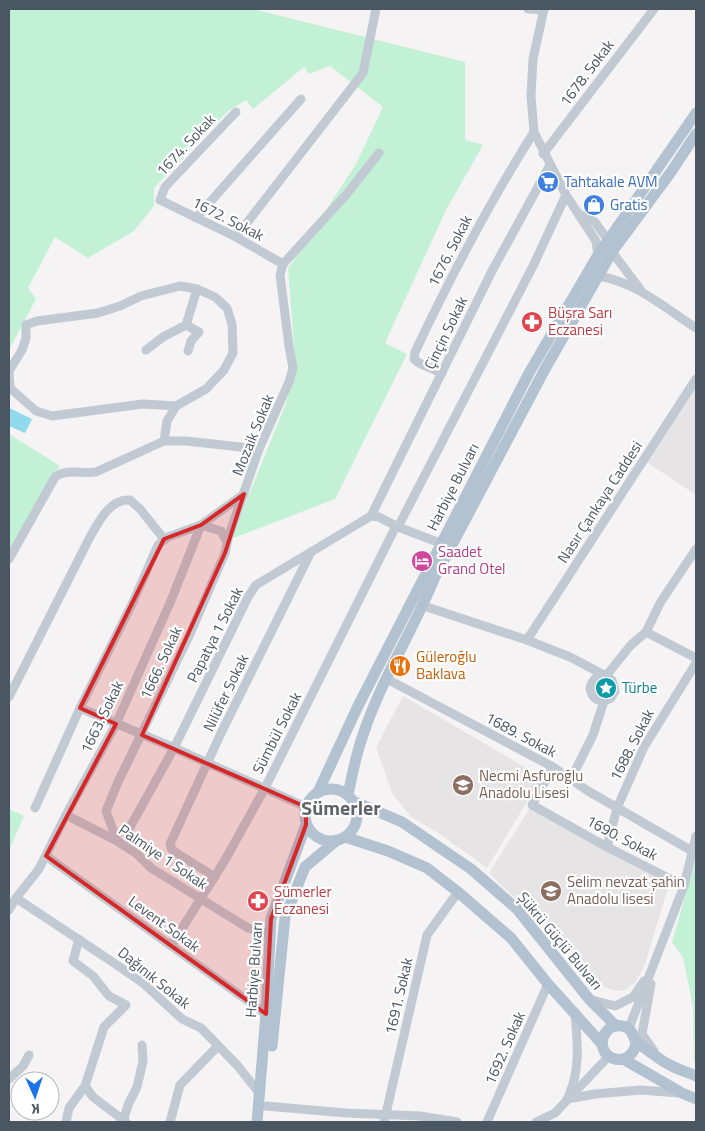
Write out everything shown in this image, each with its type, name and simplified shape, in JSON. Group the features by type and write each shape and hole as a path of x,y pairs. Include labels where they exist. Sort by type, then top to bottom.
{"main road":[{"name":"Harbiye Bulvarı","path":"265,1122 285,917 305,867 351,831 357,816 350,798 362,735 387,678 424,606 435,577 545,369 598,276 610,247 696,113"},
{"name":"Harbiye Bulvarı","path":"610,247 671,172 696,134"},
{"path":"598,255 610,247"},
{"name":"Harbiye Bulvarı","path":"598,255 598,276"},
{"name":"Harbiye Bulvarı","path":"257,1122 266,1014 271,919 306,825 304,813 308,801 318,792 358,706 529,373 598,255"},
{"path":"318,792 333,789 350,798"},
{"name":"Şükrü Güçlü Bulvarı","path":"350,798 402,822 471,869 517,909 589,999 616,1026"},
{"path":"306,825 310,831 322,840 341,838 388,851 427,868 511,938 548,984 602,1044 609,1056 618,1060 623,1059 633,1053 636,1042 633,1032 629,1028 616,1026 611,1027 604,1034 602,1044"},
{"path":"636,1042 669,1065 696,1076"},
{"path":"623,1059 696,1099"}],"street":[{"path":"236,237 364,73 376,9"},
{"path":"528,9 544,10 533,59 531,96 534,132 566,195 596,242 598,255"},
{"name":"1678. Sokak","path":"544,154 654,9"},
{"path":"196,218 301,99"},
{"name":"1674. Sokak","path":"160,200 165,187 236,112"},
{"name":"1676. Sokak","path":"442,373 414,359 415,352 453,272 480,222 507,174 534,132"},
{"path":"283,264 346,194 379,153"},
{"name":"Çinçin Sokak","path":"371,516 492,271 550,165"},
{"name":"Sümbül Sokak","path":"171,946 215,877 264,788 533,266 566,195"},
{"name":"1672. Sokak","path":"160,200 236,237 283,264"},
{"path":"578,213 595,222 641,291"},
{"name":"Mozaik Sokak","path":"164,539 201,525 244,494 259,449 278,410 294,368 289,346 280,275 283,264"},
{"path":"598,276 615,279 641,291 696,328"},
{"path":"164,441 168,421 176,406 206,389 224,370 233,353 232,324 227,308 215,297 197,289 180,286 141,296 120,306 98,313 37,321 26,325 26,338 22,350 10,371 10,388 36,410 52,416 143,404 176,406"},
{"path":"146,350 162,337 186,326 197,289"},
{"path":"186,326 199,332 191,341 188,351"},
{"name":"Nasır Çankaya Caddesi","path":"527,640 696,379"},
{"path":"9,559 40,503 59,474 64,472 96,472 164,441 186,440 259,449"},
{"name":"1666. Sokak","path":"117,841 106,811 190,634 224,553 244,494"},
{"path":"9,698 86,544 105,513 121,500 130,500 140,509 164,539 158,546 133,602 80,708 35,808"},
{"path":"371,516 379,517 397,527 440,544"},
{"name":"Papatya 1 Sokak","path":"129,829 174,748 248,597 256,585 371,516"},
{"path":"201,525 221,531 227,542"},
{"name":"1663. Sokak","path":"9,910 39,869 66,814 116,724 170,603 201,525"},
{"path":"424,606 527,640 570,657 606,676 612,680 615,691 611,698 604,701 600,701 592,696 590,688 593,680 597,677 606,676 630,646 646,632 660,603 696,549"},
{"name":"Nilüfer Sokak","path":"215,877 170,848 170,844 207,763 311,552"},
{"path":"646,632 696,658"},
{"name":"1688. Sokak","path":"607,846 617,808 644,747 696,663"},
{"name":"1689. Sokak","path":"387,678 553,768 588,792 692,851"},
{"path":"571,779 593,735 604,701"},
{"path":"80,708 306,807"},
{"name":"1690. Sokak","path":"553,768 532,805 684,886"},
{"name":"Palmiye 1 Sokak","path":"66,814 117,841 137,854 150,868 248,928 270,935"},
{"path":"629,1028 684,886 696,836"},
{"name":"Levent Sokak","path":"46,856 266,1014"},
{"name":"1691. Sokak","path":"386,1119 427,935 458,892"},
{"name":"Dağınık Sokak","path":"16,898 143,983 182,1019 200,1028 237,1065 260,1094"},
{"path":"66,1122 69,1108 85,1086 104,1027 126,1005 109,996 93,976 73,961 79,939"},
{"path":"589,999 615,1006 634,997 655,964"},
{"path":"655,964 642,1034 652,1049 669,1065"},
{"name":"1692. Sokak","path":"487,1122 548,984"},
{"path":"568,1099 576,1069 578,1044 575,1012"},
{"path":"85,1086 93,1097 124,1122 128,1105 137,1087 143,1061 142,1045"},
{"path":"170,1122 180,1085 218,1046"},
{"path":"9,1079 22,1066 28,1055"},
{"path":"536,1122 555,1113 609,1056"},
{"path":"568,1099 595,1094 641,1090 682,1093"},
{"path":"266,1106 345,1118 386,1119 420,1116 457,1122"},
{"path":"552,1122 555,1113"}],"highlighted area":[{"path":"244,494 225,553 142,735 306,807 306,825 271,919 266,1014 46,856 116,724 80,708 164,539 201,525"}],"shaded area":[{"path":"696,386 696,495 645,461"},
{"name":"Necmi Asfuroğlu Anadolu Lisesi","path":"403,696 542,777 487,868 437,832 411,817 392,793 376,747"},
{"path":"530,808 670,881 645,964 635,983 624,991 612,990 599,984 569,951 489,873"}],"green space":[{"path":"9,9 253,9 465,62 465,140 483,145 446,210 385,343 407,354 335,499 231,539 285,406 296,369 288,269 356,164 383,107 330,66 309,74 304,67 253,109 246,100 228,111 154,188 154,206 134,231 88,258 55,237 28,288 36,299 9,350"},
{"path":"9,434 60,466 9,551"},
{"path":"9,809 24,816 9,850"},
{"path":"696,859 696,1062 694,1061 693,1007 683,957 672,942"}],"water":[{"path":"9,408 32,419 25,433 9,426"}],"place":[{"name":"Tahtakale AVM","path":"548,182"},
{"name":"Gratis","path":"594,205"},
{"name":"Büşra Sarı Eczanesi","path":"532,322"},
{"name":"Saadet Grand Otel","path":"422,561"},
{"name":"Güleroğlu Baklava","path":"400,666"},
{"name":"Türbe","path":"606,688"},
{"name":"Necmi Asfuroğlu Anadolu Lisesi","path":"463,785"},
{"name":"Selim nevzat şahin Anadolu lisesi","path":"551,891"},
{"name":"Sümerler Eczanesi","path":"258,901"}],"district":[{"name":"Sümerler","path":"341,808"}]}
